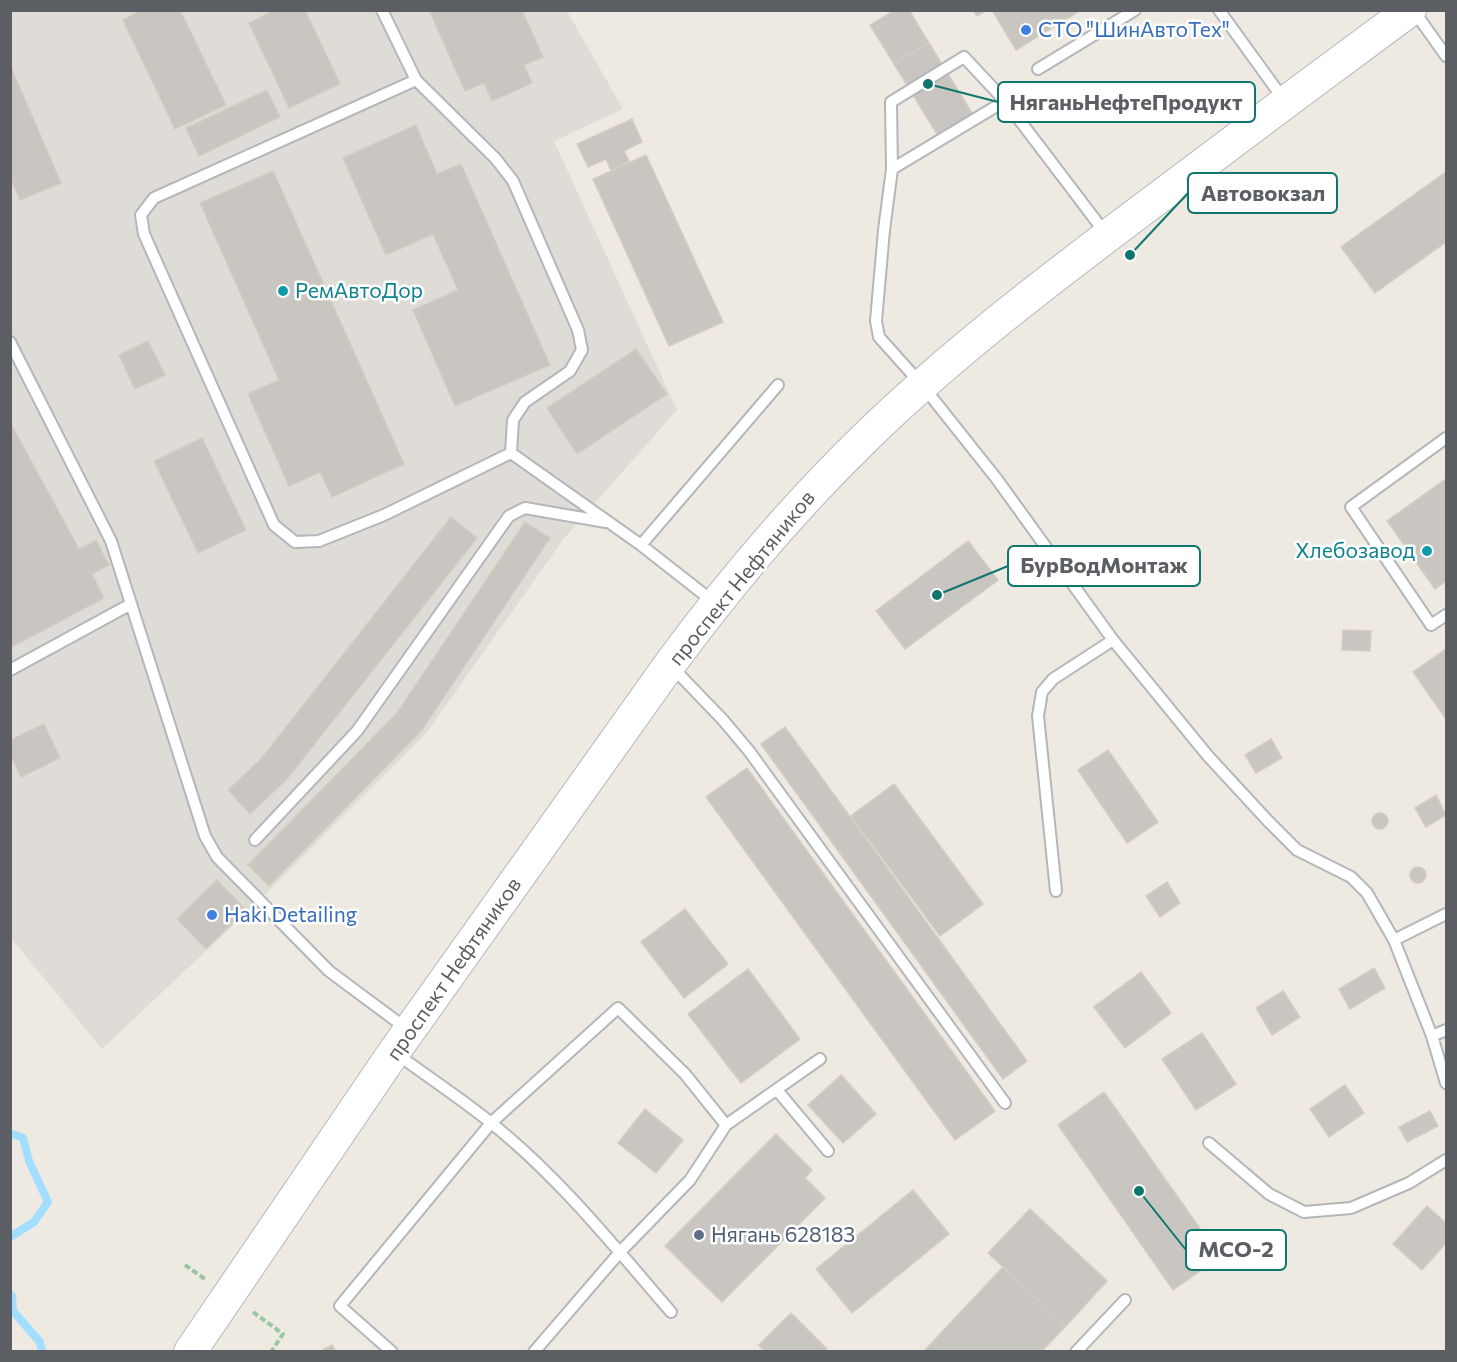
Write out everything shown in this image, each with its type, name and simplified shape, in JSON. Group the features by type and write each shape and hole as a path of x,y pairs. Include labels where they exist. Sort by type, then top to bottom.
{"main road":[{"name":"проспект Нефтяников","path":"190,1352 402,1041 670,664 716,603 810,494 865,437 1004,316 1285,102 1412,10"}],"lane":[{"path":"382,10 416,80 496,159 513,181 578,330 582,350 570,370 525,402 513,420 511,453"},
{"path":"1038,69 1135,10"},
{"path":"1219,10 1285,102"},
{"path":"1412,10 1446,56"},
{"path":"1108,236 1005,101 964,57 891,102 892,169 876,321 879,337 922,385 996,478 1113,640 1208,756 1297,850 1352,877 1368,893 1394,940 1432,1036 1446,1083"},
{"path":"416,80 154,198 141,215 144,234 274,525 296,542 319,541 384,515 511,453"},
{"path":"892,169 1005,101"},
{"path":"10,342 111,541 205,836 217,857 329,971 354,991 402,1041 550,1177 620,1252 671,1312"},
{"path":"641,545 778,385"},
{"path":"1446,438 1351,507 1431,625 1446,615"},
{"path":"511,453 641,545 716,603"},
{"path":"255,840 357,730 509,516 525,508 609,522"},
{"path":"10,670 131,604"},
{"path":"1056,891 1038,716 1042,692 1053,679 1113,640"},
{"path":"670,664 749,751 1005,1103"},
{"path":"1394,940 1446,914"},
{"path":"392,1352 340,1306 491,1123 618,1008 685,1074 726,1125"},
{"path":"1432,1036 1446,1030"},
{"path":"534,1352 620,1252 690,1180 726,1125 820,1059"},
{"path":"777,1090 828,1151"},
{"path":"1209,1143 1269,1194 1304,1212 1351,1208 1409,1183 1446,1160"},
{"path":"1076,1352 1125,1300"}],"shaded area":[{"path":"10,11 567,11 623,109 554,141 677,410 565,537 427,732 259,901 102,1049 11,938"}],"building":[{"path":"137,10 180,10 226,105 175,129 123,20 138,12"},
{"path":"275,10 305,10 340,84 289,108 249,23"},
{"path":"429,10 522,10 543,57 524,65 532,83 492,101 484,83 465,91"},
{"path":"895,10 909,10 929,43 894,64 870,25"},
{"name":"СТО \"ШинАвтоТех\"","path":"973,10 987,10 977,16"},
{"name":"СТО \"ШинАвтоТех\"","path":"992,10 1081,10 1016,50"},
{"path":"929,43 975,118 940,139 894,64"},
{"path":"10,65 61,183 20,200 10,177"},
{"path":"267,90 280,117 199,156 186,128"},
{"path":"632,119 642,142 624,151 629,161 611,170 606,159 588,167 577,144"},
{"path":"416,125 437,174 461,164 550,365 455,406 413,310 458,290 433,234 386,255 343,158"},
{"path":"646,155 723,322 669,346 593,179"},
{"name":"РемАвтоДор","path":"273,171 404,464 332,497 320,472 289,486 248,394 279,380 200,203"},
{"path":"1446,172 1446,242 1375,293 1341,247"},
{"path":"148,341 165,375 135,389 119,355"},
{"path":"636,349 667,394 577,454 547,408"},
{"path":"10,422 79,549 96,540 109,565 92,574 104,598 10,648"},
{"path":"202,438 246,530 198,553 154,461"},
{"name":"Хлебозавод","path":"1446,479 1446,581 1435,589 1387,521"},
{"path":"451,517 477,538 287,779 250,814 228,790 261,759"},
{"path":"525,522 550,538 422,730 269,886 248,865 397,713"},
{"path":"968,541 998,580 905,649 876,611"},
{"path":"1343,630 1371,631 1370,651 1342,650"},
{"path":"1446,649 1446,719 1413,672"},
{"path":"44,724 60,758 21,777 10,754 10,740"},
{"path":"785,727 1027,1061 1003,1079 761,744"},
{"path":"1271,739 1282,758 1256,773 1245,755"},
{"path":"1108,750 1158,822 1127,843 1078,770"},
{"path":"747,768 995,1111 955,1140 706,797"},
{"path":"894,784 983,904 940,936 851,816"},
{"path":"1436,795 1446,815 1426,827 1415,808"},
{"path":"1380,813 1386,815 1388,821 1386,827 1380,829 1374,827 1372,821 1374,815"},
{"path":"1418,867 1424,869 1426,875 1424,881 1418,883 1412,881 1410,875 1412,869"},
{"name":"Haki Detailing","path":"217,880 246,910 206,949 177,919"},
{"path":"1167,882 1180,903 1160,917 1146,896"},
{"path":"685,909 728,964 684,998 641,942"},
{"path":"1374,968 1385,988 1350,1009 1339,989"},
{"path":"748,969 800,1039 741,1083 688,1014"},
{"path":"1141,972 1171,1013 1125,1048 1094,1007"},
{"path":"1283,991 1300,1017 1272,1035 1256,1008"},
{"path":"1202,1033 1236,1084 1196,1110 1162,1059"},
{"path":"841,1075 876,1114 843,1143 808,1105"},
{"path":"1345,1085 1364,1113 1329,1137 1310,1109"},
{"path":"1104,1092 1220,1257 1173,1290 1058,1125"},
{"path":"645,1109 683,1140 656,1173 618,1143"},
{"path":"1430,1111 1438,1126 1407,1142 1399,1127"},
{"path":"776,1134 812,1170 805,1178 825,1198 722,1302 665,1246"},
{"path":"913,1190 949,1234 852,1313 816,1269"},
{"path":"1427,1206 1446,1223 1446,1243 1422,1270 1393,1244"},
{"path":"1030,1209 1107,1281 1066,1326 988,1253"},
{"path":"1003,1267 1066,1326 1041,1352 923,1352"},
{"path":"791,1313 827,1349 824,1352 765,1352 759,1345"},
{"path":"332,1345 336,1352 319,1352"}],"waterway":[{"path":"10,1133 23,1138 29,1161 48,1202 34,1222 10,1237"},
{"path":"10,1294 13,1311 40,1342 42,1352"}],"place":[{"name":"СТО \"ШинАвтоТех\"","path":"1026,30"},
{"name":"НяганьНефтеПродукт","path":"928,84"},
{"name":"Автовокзал","path":"1130,255"},
{"name":"РемАвтоДор","path":"283,291"},
{"name":"Хлебозавод","path":"1427,551"},
{"name":"БурВодМонтаж","path":"937,595"},
{"name":"Haki Detailing","path":"212,915"},
{"name":"МСО-2","path":"1139,1191"},
{"name":"Нягань 628183","path":"699,1235"}]}
